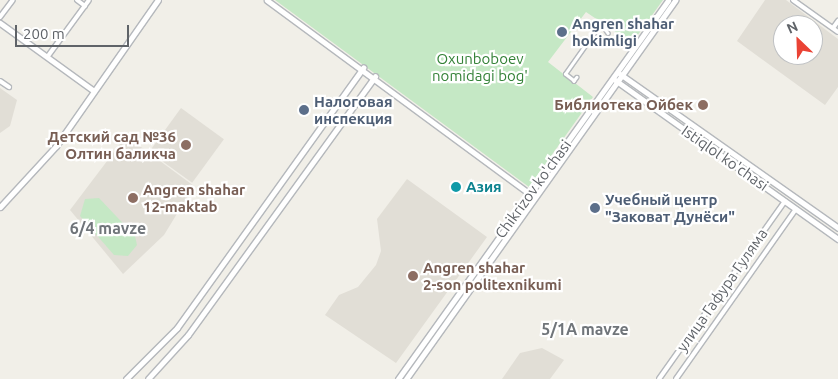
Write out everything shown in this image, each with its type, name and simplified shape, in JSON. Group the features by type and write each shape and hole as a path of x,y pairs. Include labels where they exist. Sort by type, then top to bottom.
{"main road":[{"path":"0,207 56,146 158,0"},
{"name":"Chikrizov ko'chasi","path":"398,379 530,194 615,80 668,0"},
{"name":"Chikrizov ko'chasi","path":"619,74 675,0"},
{"path":"0,23 94,91"},
{"name":"Istiqlol ko'chasi","path":"619,74 838,228"},
{"name":"Istiqlol ko'chasi","path":"615,80 838,238"},
{"name":"Chikrizov ko'chasi","path":"406,379 603,96"},
{"path":"816,222 821,216"}],"street":[{"path":"0,17 13,0"},
{"path":"77,0 84,6"},
{"path":"48,56 88,0"},
{"path":"268,0 363,68 530,194"},
{"path":"793,0 838,32"},
{"path":"833,28 838,21"},
{"path":"577,77 574,81 565,74 601,23 608,33"},
{"path":"126,379 177,328 363,68"},
{"path":"148,379 188,335 375,77"},
{"path":"0,81 9,87"},
{"name":"улица Гафура Гуляма","path":"660,379 785,201"},
{"path":"676,379 796,209"}],"shaded area":[{"path":"765,0 786,0 806,15 773,15 773,65 823,65 823,28 838,39 838,87 825,105 737,41"},
{"path":"0,88 17,100 10,126 0,133"},
{"name":"Детский сад №36 Олтин баликча","path":"181,108 224,139 192,183 149,152"},
{"name":"Angren shahar 12-maktab","path":"126,136 194,186 164,235 123,274 70,210"},
{"name":"Angren shahar 2-son politexnikumi","path":"407,179 487,237 396,363 325,315 339,295 358,287 376,265 381,251 377,219"},
{"path":"542,348 564,360 550,379 502,379 520,353"}],"green space":[{"name":"Oxunboboev nomidagi bog'","path":"275,0 663,0 632,43 586,12 548,62 593,97 529,187"},
{"path":"99,198 135,236 137,245 128,256 114,255 80,216 85,199"}],"place":[{"name":"Angren shahar hokimligi","path":"562,32"},
{"name":"Библиотека Ойбек","path":"703,105"},
{"name":"Налоговая инспекция","path":"304,110"},
{"name":"Детский сад №36 Олтин баликча","path":"186,145"},
{"name":"Азия","path":"456,187"},
{"name":"Angren shahar 12-maktab","path":"133,198"},
{"name":"Учебный центр \"Заковат Дунёси\"","path":"595,208"},
{"name":"Angren shahar 2-son politexnikumi","path":"413,276"}],"district":[{"name":"6/4 mavze","path":"108,228"},
{"name":"5/1A mavze","path":"585,329"}]}
